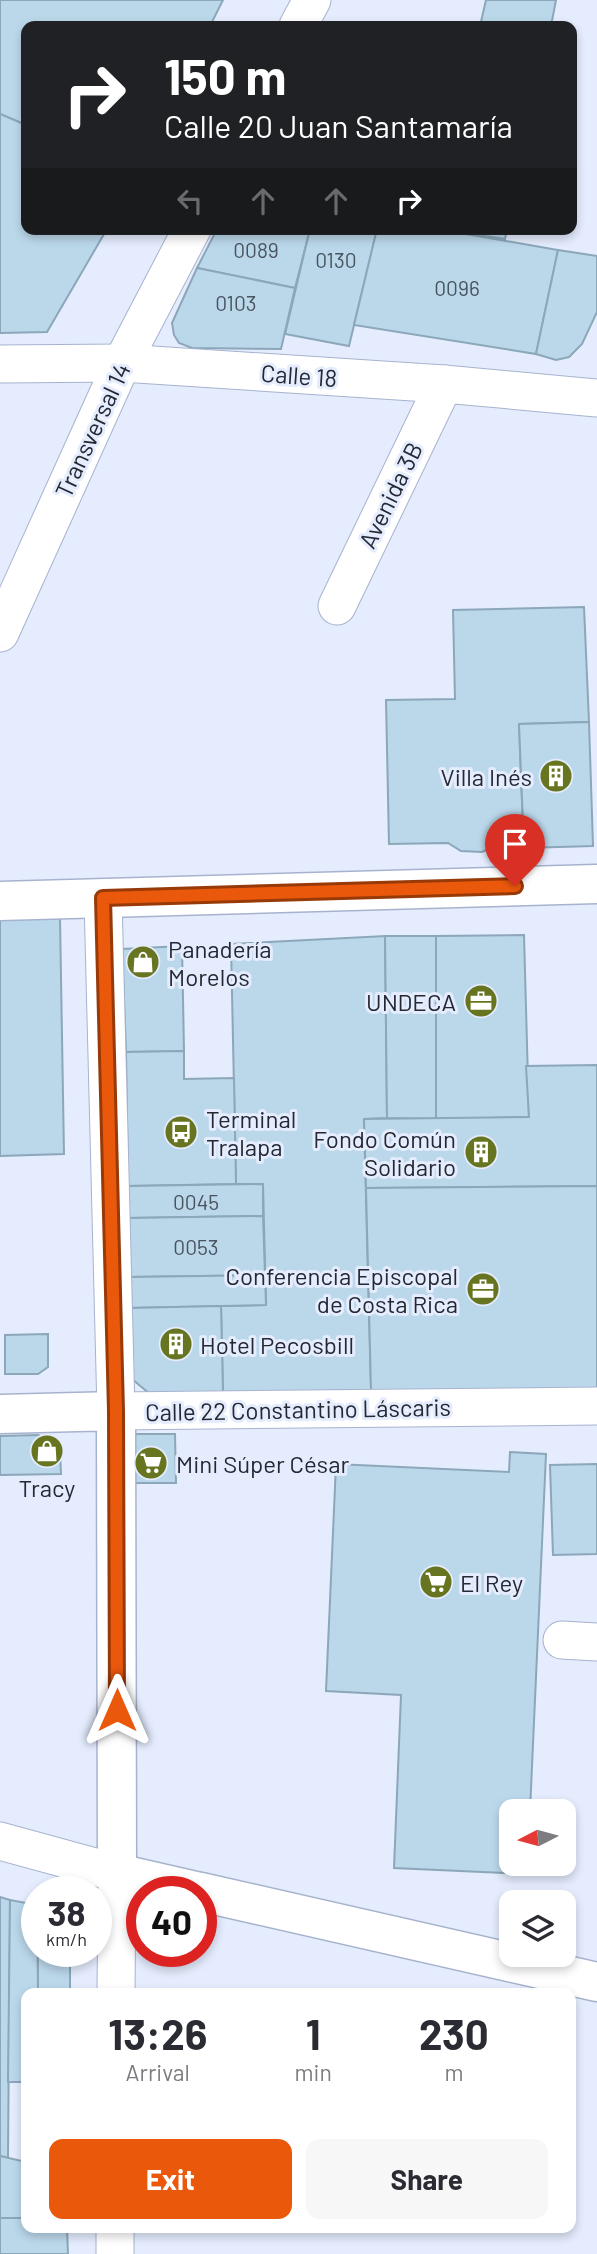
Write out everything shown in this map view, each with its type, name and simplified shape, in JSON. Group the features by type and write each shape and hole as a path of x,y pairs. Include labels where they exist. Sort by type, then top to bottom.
{"street":[{"path":"301,21 312,0"},
{"name":"Transversal 14","path":"0,633 122,363 189,235"},
{"name":"Calle 18","path":"0,364 122,363 597,397"},
{"name":"Avenida 3B","path":"337,606 444,384"},
{"path":"0,901 597,884"},
{"path":"103,898 116,1411 117,1988"},
{"name":"Calle 22 Constantino Láscaris","path":"0,1414 597,1406"},
{"path":"0,1841 130,1876"},
{"path":"217,1896 597,1982"},
{"path":"115,2254 116,2233"}],"building":[{"path":"0,0 223,0 212,21 21,21 21,123 0,114"},
{"path":"486,0 556,0 552,21 481,21"},
{"path":"0,114 21,123 21,235 104,235 47,332 0,333"},
{"path":"214,235 308,235 295,288 197,268"},
{"path":"309,235 376,235 349,346 285,334"},
{"path":"376,235 472,235 558,250 536,354 354,325"},
{"path":"478,235 506,235 505,239"},
{"path":"558,250 597,256 597,312 582,344 569,357 556,360 536,354"},
{"path":"197,268 295,288 281,349 192,348 179,343 172,323"},
{"path":"584,607 589,722 519,724 523,828 507,828 500,844 482,852 461,851 448,843 389,844 386,700 455,699 453,610"},
{"name":"Villa Inés","path":"589,722 593,846 524,848 519,724"},
{"path":"60,918 64,1154 0,1156 0,919"},
{"name":"UNDECA","path":"524,935 529,1117 436,1119 436,936"},
{"path":"385,936 387,1118 364,1119 371,1390 223,1393 221,1306 266,1305 263,1184 236,1184 231,944"},
{"path":"385,936 436,936 436,1119 387,1118"},
{"path":"182,946 184,1051 126,1052 122,949"},
{"name":"Terminal Tralapa","path":"184,1051 184,1079 234,1078 236,1184 128,1186 126,1052"},
{"name":"Fondo Común Solidario","path":"597,1065 597,1186 366,1188 364,1119 529,1117 526,1066"},
{"path":"263,1184 263,1216 128,1218 128,1186"},
{"name":"Conferencia Episcopal de Costa Rica","path":"597,1186 597,1392 371,1390 366,1188"},
{"path":"263,1216 265,1275 129,1277 128,1218"},
{"path":"265,1275 266,1305 129,1308 129,1277"},
{"name":"Hotel Pecosbill","path":"221,1306 223,1393 150,1394 132,1379 129,1308"},
{"path":"48,1334 48,1367 38,1374 5,1374 5,1335"},
{"name":"Mini Súper César","path":"137,1434 175,1434 176,1483 127,1483 126,1443"},
{"path":"38,1435 53,1440 60,1451 61,1474 0,1475 0,1436"},
{"name":"El Rey","path":"510,1452 546,1454 531,1799 499,1799 499,1873 394,1868 401,1695 326,1691 336,1464 509,1472"},
{"path":"597,1464 597,1554 553,1555 550,1465"},
{"path":"0,1897 10,1900 8,2158 0,2156"},
{"path":"10,1900 21,1902 21,1967 38,1967 38,1988 21,1988 21,2082 8,2082"},
{"path":"38,1967 70,1967 70,1988 38,1988"},
{"path":"0,2156 21,2161 21,2218 0,2218"},
{"path":"0,2218 21,2218 21,2233 67,2233 68,2254 0,2254"}],"place":[{"name":"Villa Inés","path":"556,776"},
{"name":"Panadería Morelos","path":"143,962"},
{"name":"UNDECA","path":"481,1001"},
{"name":"Terminal Tralapa","path":"181,1132"},
{"name":"Fondo Común Solidario","path":"481,1152"},
{"name":"Conferencia Episcopal de Costa Rica","path":"483,1289"},
{"name":"Hotel Pecosbill","path":"176,1344"},
{"name":"Tracy","path":"47,1451"},
{"name":"Mini Súper César","path":"151,1463"},
{"name":"El Rey","path":"436,1582"}],"route":[{"path":"117,1710 116,1411 103,898 515,886"}]}
